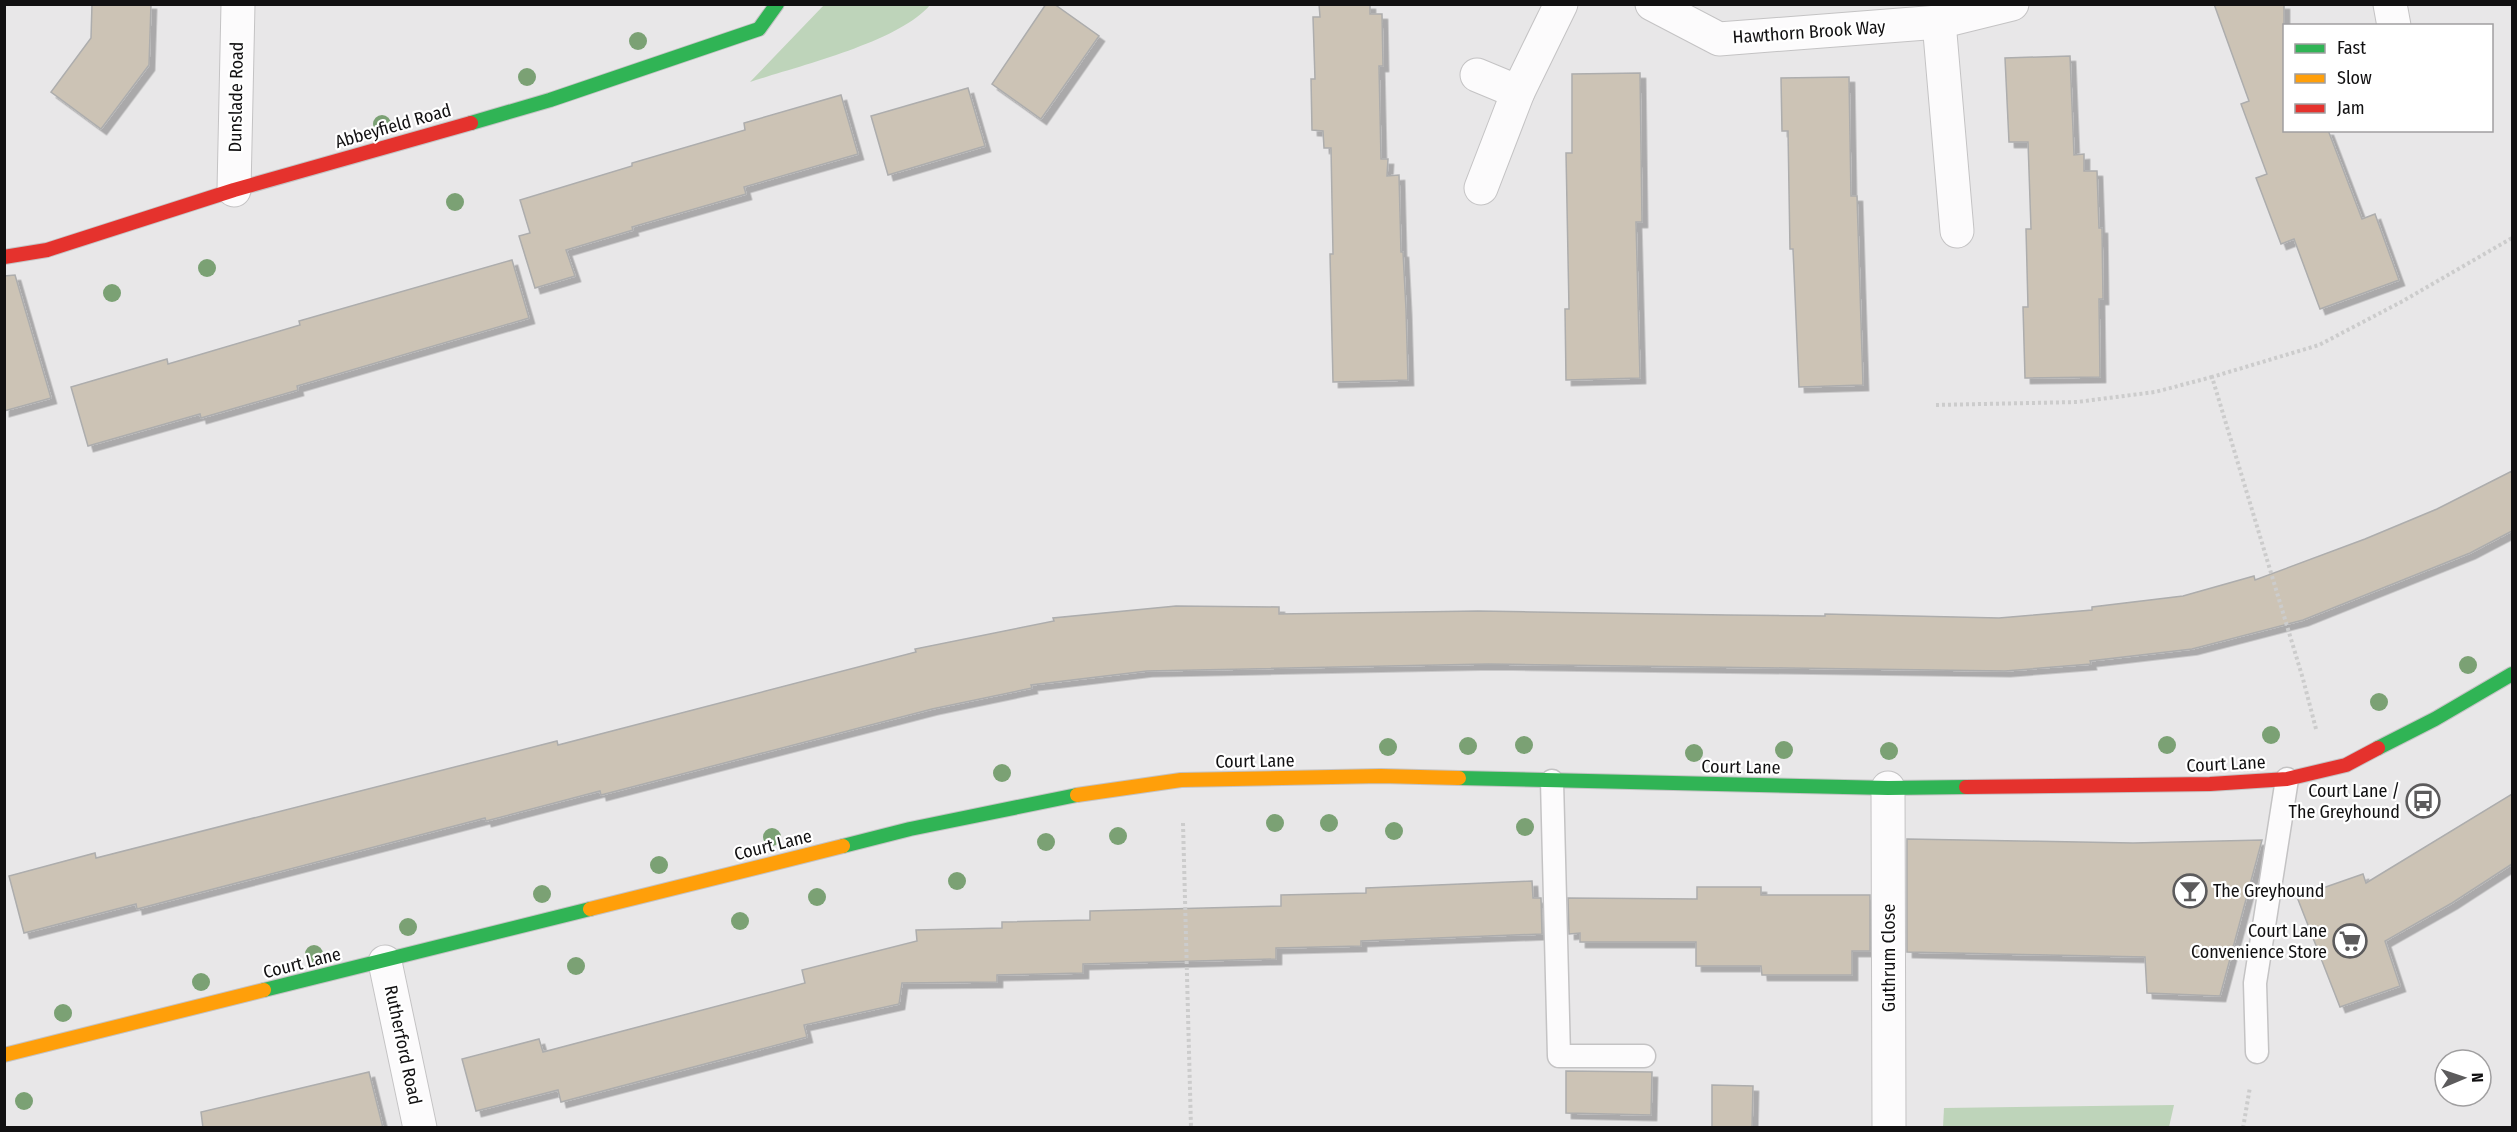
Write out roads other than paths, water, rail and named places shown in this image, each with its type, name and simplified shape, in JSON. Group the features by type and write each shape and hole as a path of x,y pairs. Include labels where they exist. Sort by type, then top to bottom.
{"street":[{"name":"Dunslade Road","path":"234,190 238,4"},
{"name":"Abbeyfield Road","path":"4,257 46,250 234,190 550,100 759,29 777,4"},
{"path":"1481,188 1518,92 1560,4"},
{"name":"Hawthorn Brook Way","path":"1652,4 1719,39 1939,22 2012,4"},
{"path":"2390,4 2394,24"},
{"path":"1939,22 1957,231"},
{"path":"1477,75 1518,92"},
{"name":"Court Lane","path":"4,1055 385,962 910,829 1054,798 1181,780 1381,776 1888,788 2210,784 2287,779 2326,771 2361,757 2435,719 2512,674"},
{"name":"Guthrum Close","path":"1888,788 1889,1128"},
{"name":"Rutherford Road","path":"385,962 420,1128"}],"lane":[{"path":"2257,1052 2255,983 2287,779"},
{"path":"1552,781 1560,1056 1644,1056"}],"place":[{"name":"Court Lane / The Greyhound","path":"2423,801"},
{"name":"The Greyhound","path":"2190,891"},
{"name":"Court Lane Convenience Store","path":"2350,941"}]}
